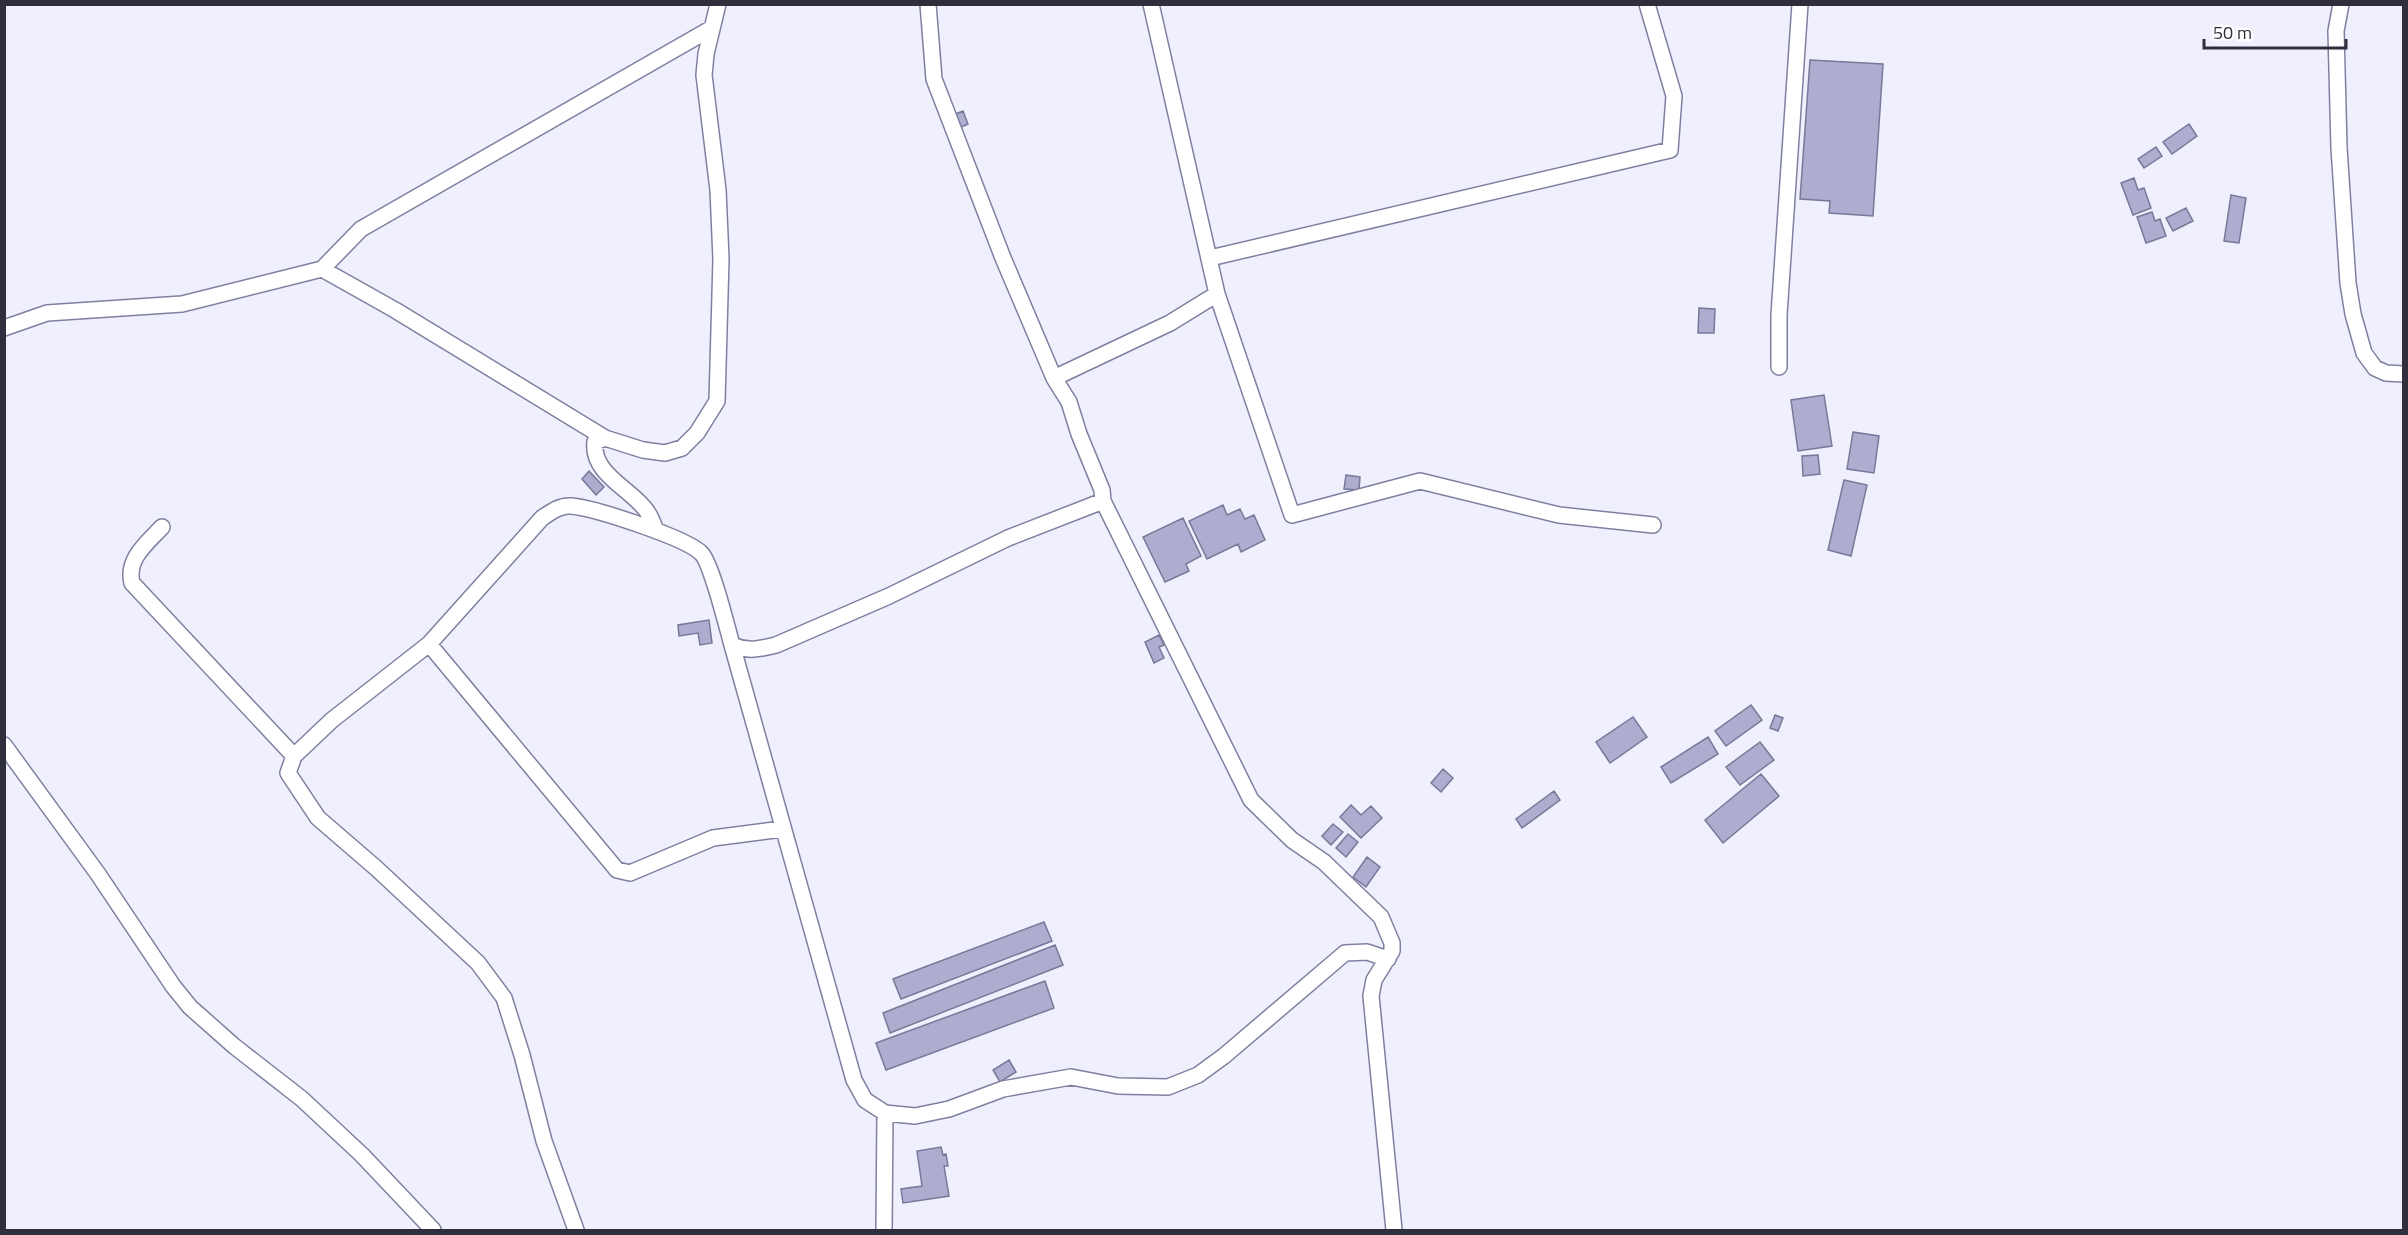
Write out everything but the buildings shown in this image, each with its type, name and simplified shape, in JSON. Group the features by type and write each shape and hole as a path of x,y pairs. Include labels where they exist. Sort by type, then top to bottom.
{"street":[{"path":"322,269 405,316 605,438 643,450 665,453 682,448 696,433 717,401 721,259 718,190 704,75 706,54 718,4"},
{"path":"928,4 934,79 1003,258 1054,378 1069,402 1079,434 1102,490 1103,501 1251,800 1292,840 1324,862 1381,917 1392,943 1388,959 1374,980 1371,996 1394,1230"},
{"path":"1151,4 1217,294 1292,515 1420,481 1558,515 1653,525"},
{"path":"1210,258 1670,150 1674,96 1647,4"},
{"path":"1779,367 1779,315 1800,4"},
{"path":"2341,4 2336,31 2339,148 2346,261 2353,314 2364,353 2375,368 2386,373 2403,374"},
{"path":"4,328 46,313 182,304 322,269 362,229 712,28"},
{"path":"1054,378 1170,323 1217,294"},
{"path":"605,438 595,442 594,450 599,463 648,512 656,531"},
{"path":"732,645 744,650 758,650 776,645 889,596 1008,538 1103,501"},
{"path":"576,1230 544,1141 522,1054 504,998 478,963 376,868 318,818 288,773 294,756 332,720 429,644 542,518 557,508 570,506 656,531 680,539 703,554 732,645 854,1080 865,1100 885,1113 915,1116 949,1109 1003,1089 1071,1077 1118,1086 1168,1087 1198,1075 1224,1056 1345,953 1367,952 1388,959"},
{"path":"162,527 133,560 129,572 132,583 294,756"},
{"path":"429,644 617,870 630,873 713,838 782,829"},
{"path":"4,745 92,865 173,986 190,1007 234,1046 302,1099 362,1155 433,1230"},
{"path":"884,1230 885,1113"}]}
